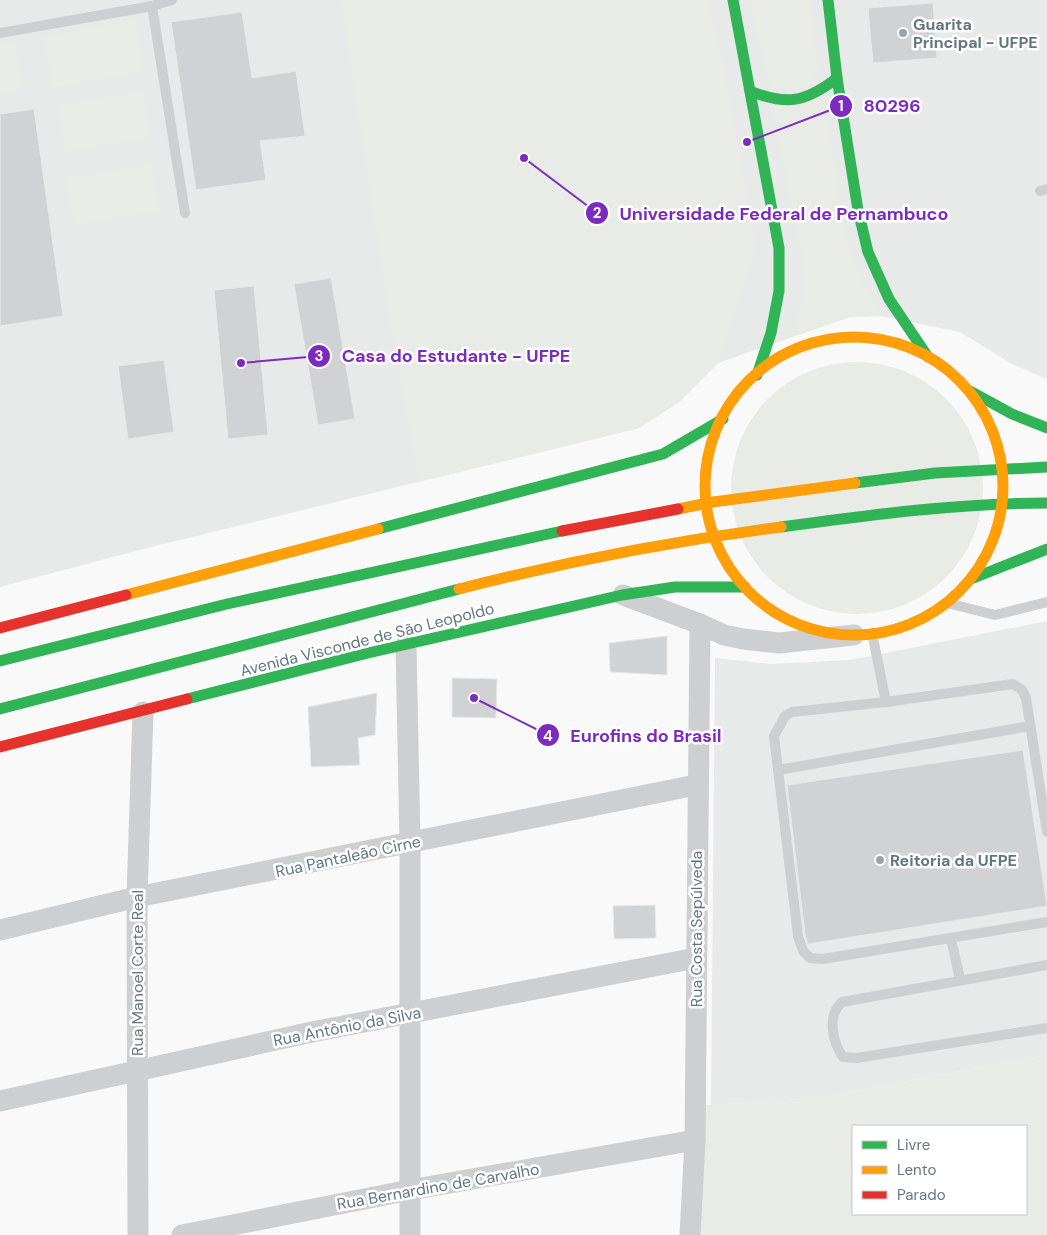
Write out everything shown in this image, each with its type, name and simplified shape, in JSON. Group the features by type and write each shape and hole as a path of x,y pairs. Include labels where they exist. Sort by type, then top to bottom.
{"main road":[{"path":"733,0 779,248 779,291 771,333 757,375"},
{"path":"844,3 829,6 837,78 858,210 868,252 889,298 930,361"},
{"path":"750,92 767,100 805,100 822,91 837,78"},
{"path":"966,389 982,410 993,433 1000,458 1003,484 1001,509 995,534 985,558 971,580 947,603 919,621 888,632 863,634 811,628 771,609 745,587 724,559 713,537 706,514 703,489 705,465 712,441 722,419 757,375 781,355 810,341 841,335 872,336 903,345 930,361 966,389 1012,414 1047,428"},
{"path":"0,628 663,454 722,419"},
{"path":"0,662 227,604 496,544 713,502 935,473 1047,467"},
{"name":"Avenida Visconde de São Leopoldo","path":"0,709 530,571 718,535 891,512 1002,503 1047,503"},
{"path":"971,580 1047,549"},
{"name":"Avenida Visconde de São Leopoldo","path":"0,747 406,645 622,595 675,586 745,587"}],"street":[{"path":"622,595 724,635 779,643 863,634"},
{"name":"Rua Costa Sepúlveda","path":"690,1235 695,1140 696,785 700,624"},
{"path":"406,645 410,843 410,1235"},
{"name":"Rua Manoel Corte Real","path":"138,1235 136,1070 137,897 143,712"},
{"name":"Rua Pantaleão Cirne","path":"0,930 137,897 696,785"},
{"name":"Rua Antônio da Silva","path":"0,1101 312,1032 696,958"},
{"name":"Rua Bernardino de Carvalho","path":"182,1235 410,1190 695,1140"}],"lane":[{"path":"0,33 152,6 172,0"},
{"path":"152,6 185,213"},
{"path":"947,603 995,615 1047,602"},
{"path":"863,634 886,702"},
{"path":"1047,832 1026,698 1022,690 1013,684 886,702 792,712 785,716 774,736 798,936 803,951 810,958 823,959 1047,922"},
{"path":"778,770 1030,726"},
{"path":"951,939 960,979"},
{"path":"1047,965 960,979 842,1002 834,1008 832,1020 838,1049 843,1057 856,1058 1047,1028"}],"shaded area":[{"path":"0,0 1047,0 1047,379 1012,364 960,332 880,316 850,317 718,363 679,402 639,428 143,549 0,587"},
{"path":"341,0 708,0 724,66 756,247 718,363 679,402 639,428 419,482 392,336"},
{"path":"750,0 810,0 818,70 809,86 796,90 785,90 780,89 771,82 767,76"},
{"path":"135,20 143,71 53,88 43,37"},
{"path":"15,42 23,89 0,93 0,45"},
{"path":"143,91 150,138 65,152 57,105"},
{"path":"824,95 844,227 857,271 880,316 850,317 796,335 805,272 772,105"},
{"path":"151,164 159,211 74,225 66,178"},
{"path":"857,362 894,367 927,383 946,399 962,418 978,451 983,488 978,525 962,558 946,577 927,593 894,609 857,614 820,609 787,593 768,577 752,558 736,525 731,488 736,451 752,418 768,399 787,383 820,367"},
{"name":"Reitoria da UFPE","path":"1047,621 1047,1055 816,1098 711,1105 715,658 771,664 850,660"},
{"path":"1047,1055 1047,1235 690,1235 695,1103 711,1105 816,1098"}],"building":[{"name":"Guarita Principal - UFPE","path":"933,3 937,58 873,63 868,8"},
{"path":"242,12 252,78 296,71 305,136 260,141 266,180 196,190 171,22"},
{"path":"34,109 63,316 0,326 0,114"},
{"path":"331,278 355,419 318,425 294,284"},
{"path":"254,286 268,435 228,439 214,290"},
{"path":"164,360 174,432 128,439 118,366"},
{"path":"667,636 667,675 610,672 609,643"},
{"path":"452,678 497,679 496,718 452,717"},
{"path":"377,693 375,735 358,738 360,765 311,767 308,707"},
{"path":"1023,750 1047,906 808,944 805,934 787,785"},
{"path":"655,905 656,938 614,939 613,906"}],"traffic: fast":[{"path":"733,0 779,248 779,291 771,333 757,375"},
{"path":"828,0 837,78 858,210 868,252 889,299 928,357"},
{"path":"750,91 775,99 796,99 816,92 837,78"},
{"path":"970,391 1012,414 1047,428"},
{"path":"378,529 663,454 723,419"},
{"path":"855,483 935,473 1047,467"},
{"path":"781,527 947,507 1047,503"},
{"path":"0,661 227,604 562,531"},
{"path":"971,579 1047,549"},
{"path":"187,699 368,653 622,595 675,587 745,587"},
{"path":"0,709 459,589"}],"traffic: slow":[{"path":"854,337 883,340 911,349 937,362 959,381 978,403 991,429 1000,457 1003,486 1000,515 991,543 978,569 959,591 937,610 911,623 883,632 854,635 825,632 797,623 771,610 749,591 730,569 717,543 708,515 705,486 708,457 717,429 730,403 749,381 771,362 797,349 825,340 854,337"},
{"path":"678,509 713,502 855,483"},
{"path":"459,589 619,553 781,527"},
{"path":"126,595 378,529"}],"traffic: jam":[{"path":"562,531 678,509"},
{"path":"0,628 126,595"},
{"path":"0,747 187,699"}],"place":[{"name":"Guarita Principal - UFPE","path":"903,33"},
{"name":"80296","path":"747,142"},
{"name":"Universidade Federal de Pernambuco","path":"524,158"},
{"name":"Casa do Estudante - UFPE","path":"241,363"},
{"name":"Eurofins do Brasil","path":"474,698"},
{"name":"Reitoria da UFPE","path":"880,860"}]}
